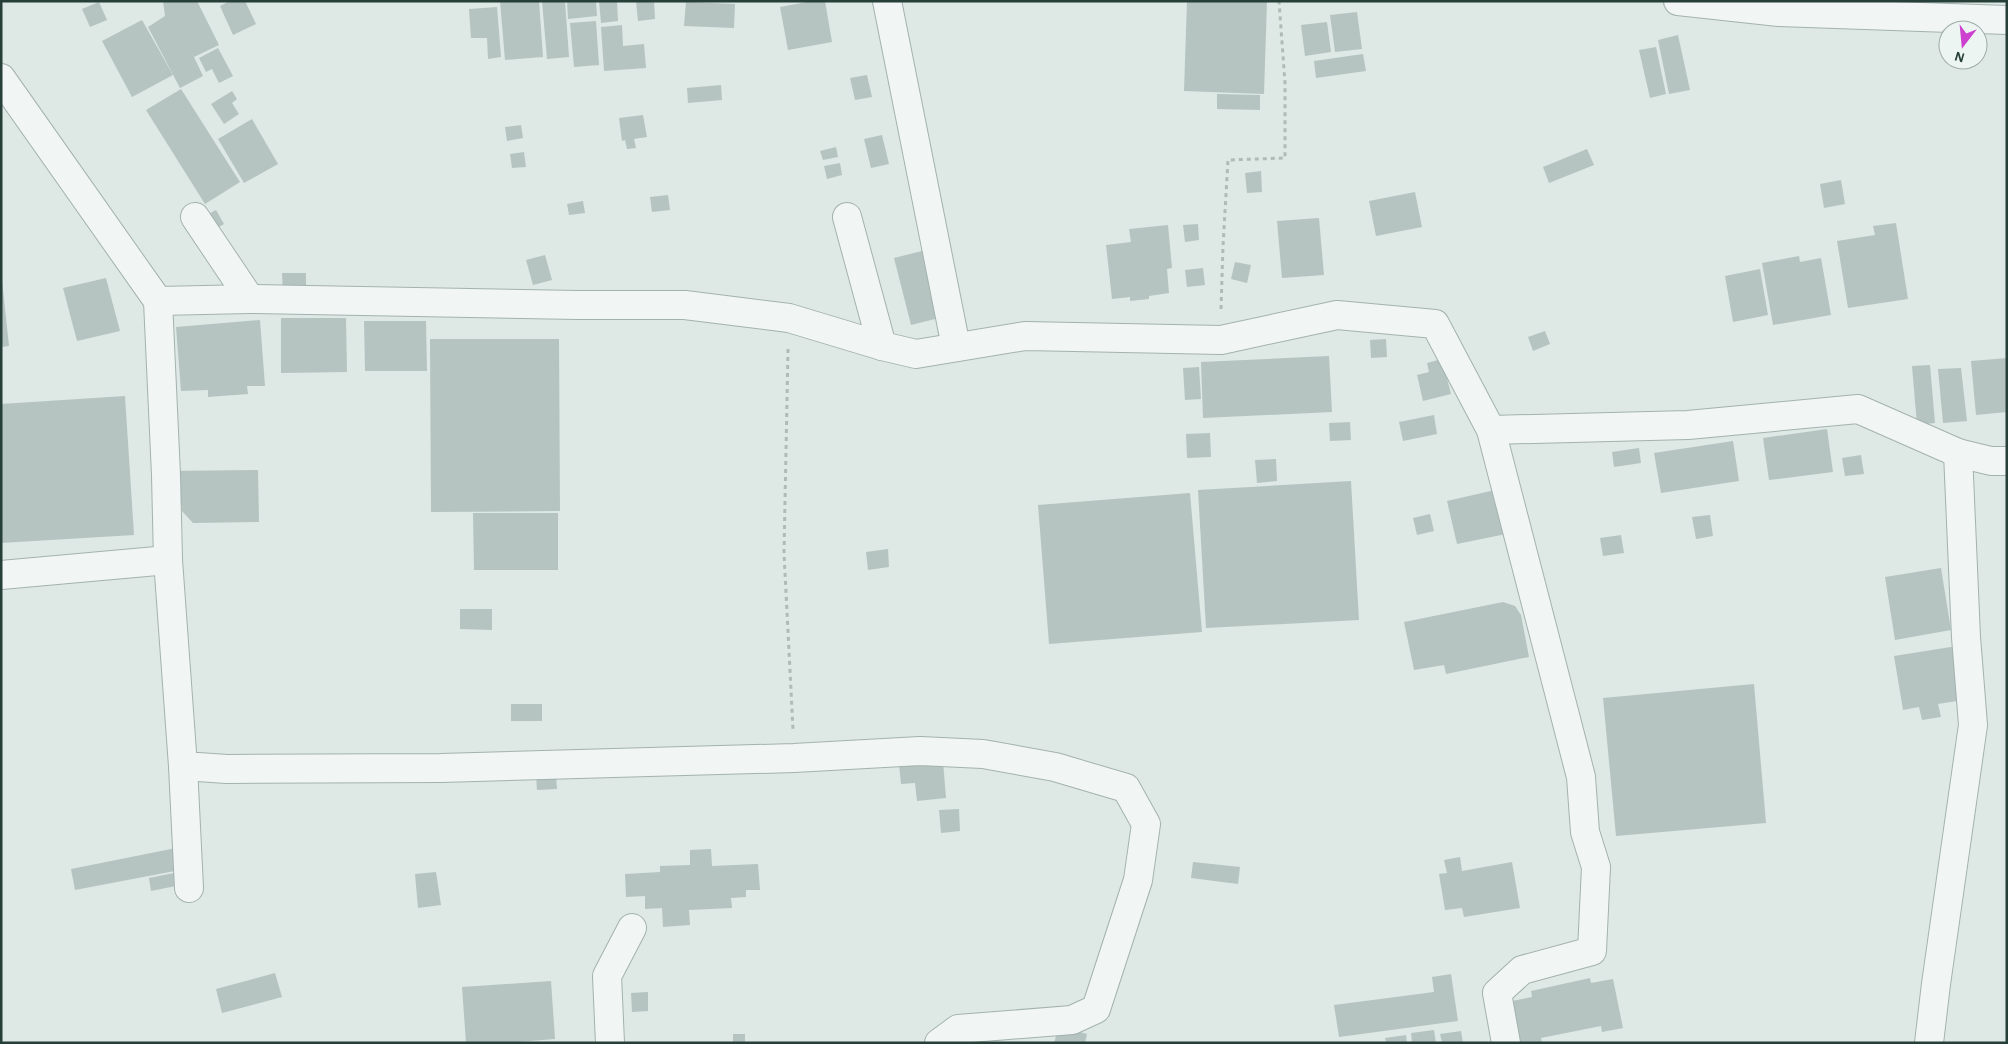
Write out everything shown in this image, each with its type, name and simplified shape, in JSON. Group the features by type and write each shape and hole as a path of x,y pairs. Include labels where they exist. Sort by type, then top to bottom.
{"street":[{"path":"888,1 956,347"},
{"path":"1678,1 2007,20"},
{"path":"1,78 158,300 168,560 183,766 189,888"},
{"path":"195,217 250,299"},
{"path":"847,217 882,346"},
{"path":"158,300 250,299 568,305 685,305 789,318 882,346 916,354 1025,336 1221,340 1337,315 1435,324 1491,430 1581,777 1585,832 1596,867 1592,951 1522,970 1498,993 1506,1043"},
{"path":"1491,430 1688,425 1858,409 1958,453 1991,461 2007,461"},
{"path":"1930,1043 1936,984 1973,725 1966,637 1958,453"},
{"path":"1,575 168,560"},
{"path":"183,766 227,768 432,768 794,758 920,751 983,754 1055,767 1126,788 1146,824 1138,880 1096,1009 1072,1020 958,1029 939,1043"},
{"path":"610,1043 607,976 632,928"}],"path":[{"path":"1221,340 1223,246 1228,160 1285,158 1285,82 1279,1"},
{"path":"789,318 784,553 794,758"}],"building":[{"path":"163,1 197,1 219,45 194,57 203,76 180,88 148,27 165,16"},
{"path":"230,1 245,1 256,24 233,35 220,6"},
{"path":"500,1 539,1 543,57 505,60"},
{"path":"542,1 565,1 569,57 547,59"},
{"path":"567,1 596,1 597,16 568,19"},
{"path":"599,1 617,1 618,21 601,23"},
{"path":"636,1 654,1 655,19 638,21"},
{"path":"812,1 825,1 832,42 788,50 780,7"},
{"path":"1187,1 1267,1 1264,94 1184,91"},
{"path":"99,2 107,20 90,27 82,9"},
{"path":"686,2 735,4 734,28 684,26"},
{"path":"497,7 501,57 488,59 487,38 471,38 469,9"},
{"path":"1357,12 1362,49 1335,52 1330,15"},
{"path":"142,20 173,75 132,97 102,41"},
{"path":"596,21 599,65 574,67 570,23"},
{"path":"1327,22 1331,52 1305,56 1301,25"},
{"path":"622,25 623,46 644,44 646,68 604,71 601,27"},
{"path":"1678,35 1690,90 1669,94 1658,40"},
{"path":"1656,47 1666,94 1650,98 1639,50"},
{"path":"218,48 233,76 219,83 212,69 206,72 199,58"},
{"path":"1363,54 1366,71 1316,78 1314,61"},
{"path":"867,75 872,97 855,100 850,78"},
{"path":"721,85 722,100 688,103 687,88"},
{"path":"181,89 240,182 205,204 146,110"},
{"path":"232,91 237,99 232,103 239,114 224,124 211,104"},
{"path":"1217,94 1260,95 1260,110 1217,109"},
{"path":"643,115 647,137 634,139 636,148 627,149 625,140 622,141 619,118"},
{"path":"252,119 278,164 244,183 218,139"},
{"path":"521,125 523,138 507,141 505,127"},
{"path":"882,135 889,164 871,168 864,139"},
{"path":"836,147 838,157 823,160 820,151"},
{"path":"1587,149 1594,165 1549,183 1543,167"},
{"path":"524,152 526,167 512,168 510,154"},
{"path":"840,163 842,175 827,179 824,166"},
{"path":"1261,171 1262,192 1247,193 1245,173"},
{"path":"1841,180 1845,204 1824,208 1820,184"},
{"path":"1415,192 1422,227 1376,236 1369,201"},
{"path":"668,195 670,210 652,212 650,197"},
{"path":"583,201 585,213 569,215 567,204"},
{"path":"216,210 224,224 212,231 203,217"},
{"path":"1319,218 1324,275 1282,278 1277,221"},
{"path":"1896,223 1908,299 1848,308 1837,241 1875,235 1873,226"},
{"path":"1198,224 1199,240 1185,242 1183,225"},
{"path":"1168,225 1172,268 1167,269 1169,293 1149,296 1149,299 1130,301 1130,297 1112,299 1106,245 1131,242 1129,229"},
{"path":"930,249 947,316 911,325 894,258"},
{"path":"545,255 552,280 533,285 526,260"},
{"path":"1799,256 1800,262 1821,258 1831,315 1773,325 1762,263"},
{"path":"1235,262 1251,265 1247,283 1231,279"},
{"path":"1203,268 1205,285 1187,287 1185,270"},
{"path":"1760,269 1768,315 1733,322 1725,276"},
{"path":"1,271 9,346 1,347"},
{"path":"282,273 306,273 306,292 283,292"},
{"path":"106,278 120,331 77,341 63,288"},
{"path":"281,318 346,318 347,372 281,373"},
{"path":"260,320 265,386 247,386 248,394 208,397 208,390 181,391 176,327"},
{"path":"364,321 426,321 427,371 365,371"},
{"path":"1545,331 1550,344 1533,351 1528,337"},
{"path":"430,339 559,339 560,511 431,512"},
{"path":"1386,339 1387,357 1371,358 1370,340"},
{"path":"1329,356 1332,412 1203,418 1201,362"},
{"path":"2007,358 2007,412 1976,415 1971,361"},
{"path":"1442,359 1451,394 1423,401 1417,375 1429,372 1427,363"},
{"path":"1930,365 1935,423 1917,425 1912,366"},
{"path":"1199,367 1201,399 1185,400 1183,368"},
{"path":"1961,368 1967,421 1943,423 1938,369"},
{"path":"125,396 134,535 1,543 1,404"},
{"path":"1434,415 1437,434 1403,441 1399,422"},
{"path":"1350,422 1351,440 1330,441 1329,423"},
{"path":"1827,429 1833,472 1769,480 1763,438"},
{"path":"1210,433 1211,457 1187,458 1186,434"},
{"path":"1733,441 1739,481 1661,493 1654,453"},
{"path":"1639,448 1641,463 1614,467 1612,452"},
{"path":"1861,455 1864,474 1845,476 1842,458"},
{"path":"1276,459 1277,481 1257,483 1255,460"},
{"path":"258,470 259,522 193,523 182,511 182,505 167,505 166,471"},
{"path":"1351,481 1359,620 1206,628 1198,490"},
{"path":"1495,490 1506,534 1457,544 1447,501"},
{"path":"1190,493 1202,632 1049,644 1038,505"},
{"path":"473,513 558,513 558,570 474,570"},
{"path":"1430,514 1434,531 1417,535 1413,518"},
{"path":"1710,515 1713,536 1696,539 1692,517"},
{"path":"1621,535 1624,553 1603,556 1600,538"},
{"path":"888,549 889,567 868,570 866,552"},
{"path":"1941,568 1951,630 1895,640 1885,577"},
{"path":"1503,602 1515,606 1521,615 1529,657 1446,674 1444,665 1414,670 1404,622"},
{"path":"460,609 492,609 492,630 460,629"},
{"path":"1957,646 1965,692 1956,693 1957,701 1938,704 1941,717 1922,720 1919,707 1903,710 1894,656"},
{"path":"1754,684 1766,823 1616,836 1603,698"},
{"path":"511,704 542,704 542,721 511,721"},
{"path":"943,761 946,798 917,801 915,783 901,784 899,764"},
{"path":"556,775 557,789 537,790 536,776"},
{"path":"959,809 960,831 941,833 939,810"},
{"path":"176,848 180,870 75,890 71,869"},
{"path":"711,849 712,866 758,864 760,890 746,890 746,897 731,898 732,908 689,910 690,925 663,927 662,908 645,909 645,896 626,897 625,874 660,872 660,866 690,865 690,850"},
{"path":"1460,857 1462,871 1512,862 1520,908 1464,917 1462,908 1445,910 1439,874 1447,873 1444,860"},
{"path":"1193,862 1240,867 1238,884 1191,878"},
{"path":"179,872 181,885 151,891 149,878"},
{"path":"436,872 441,905 418,908 415,874"},
{"path":"275,973 282,997 222,1013 216,989"},
{"path":"1451,974 1458,1021 1339,1037 1334,1005 1434,992 1432,977"},
{"path":"1590,978 1591,983 1613,979 1623,1028 1602,1032 1601,1026 1541,1038 1542,1043 1521,1043 1512,1001 1532,997 1531,991"},
{"path":"551,981 555,1039 505,1043 466,1043 462,987"},
{"path":"648,992 648,1011 632,1012 631,993"},
{"path":"1059,1026 1087,1034 1085,1043 1054,1043"},
{"path":"1434,1030 1436,1043 1412,1043 1411,1033"},
{"path":"1461,1031 1463,1043 1442,1043 1440,1034"},
{"path":"733,1034 745,1034 745,1043 733,1043"},
{"path":"1406,1035 1407,1043 1386,1043 1385,1038"}]}
